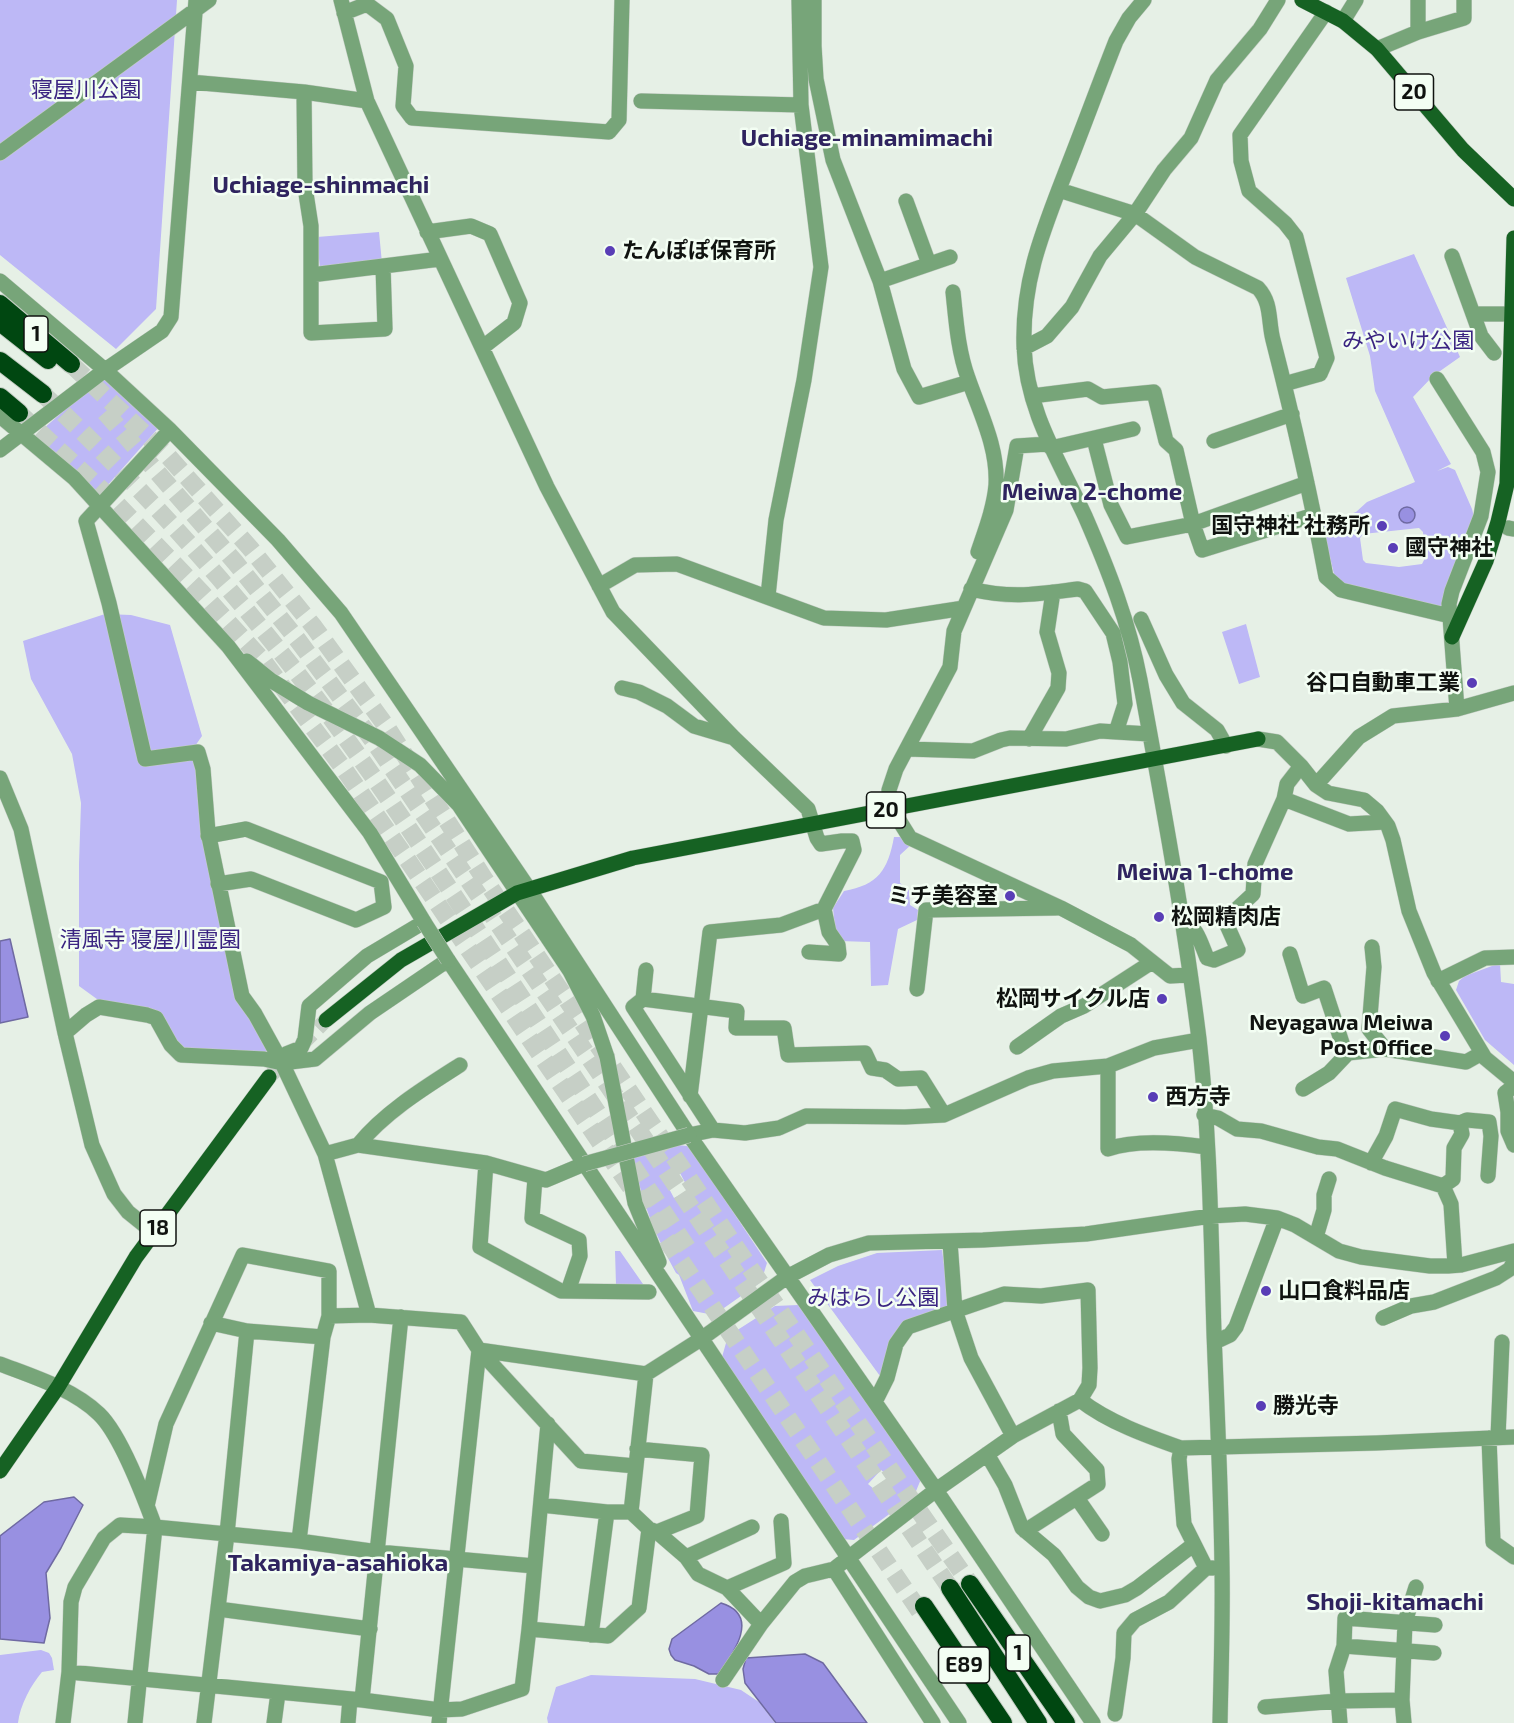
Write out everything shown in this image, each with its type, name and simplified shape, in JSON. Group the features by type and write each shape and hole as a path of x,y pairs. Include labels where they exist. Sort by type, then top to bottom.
{"highway":[{"name":"1","path":"0,304 66,366 0,322"},
{"path":"0,361 43,394"},
{"path":"0,397 19,413"},
{"name":"1","path":"970,1584 1066,1723"},
{"name":"E89","path":"950,1588 1038,1723"},
{"name":"E89","path":"994,1723 924,1611 1003,1723"}],"main road":[{"name":"20","path":"1315,4 1343,21 1377,49 1463,150 1514,199"},
{"path":"1452,637 1486,561 1507,484 1511,410 1514,238"},
{"name":"20","path":"523,891 633,858 1258,739"},
{"path":"326,1020 401,960 523,891"},
{"name":"18","path":"0,1471 58,1387 136,1257 269,1077"}],"street":[{"path":"0,153 195,5 209,0"},
{"path":"622,0 619,120 609,132 412,118 403,106 406,66 387,19 367,2 343,7 367,100 547,487 613,612 734,738 808,809 821,844 852,842 855,850 824,909 829,932 838,945 839,954 809,952"},
{"path":"768,596 776,520 804,380 821,267 801,105 799,0"},
{"path":"814,0 816,79 833,160 880,281 904,369 919,397 969,382"},
{"path":"1144,0 1116,41 1040,239 1029,276 1024,310 1024,348 1032,396 1050,446 1083,512 1113,581 1130,636 1182,920 1199,1040 1211,1216 1222,1568 1220,1723"},
{"path":"1024,348 1047,336 1072,308 1100,256 1135,214 1164,171 1191,138 1217,80 1260,29 1278,0"},
{"path":"1343,21 1356,0"},
{"path":"1418,0 1418,32"},
{"path":"1377,49 1418,32 1464,18 1464,0"},
{"path":"1284,384 1320,374 1327,358 1296,237 1285,223 1249,190 1240,161 1240,135 1315,4"},
{"path":"0,450 105,370 162,331 171,317 195,5"},
{"path":"190,82 367,100"},
{"path":"304,92 305,187 311,226 311,333 385,329 383,266"},
{"path":"641,101 801,105"},
{"path":"1059,190 1135,214 1195,257 1258,288 1265,295 1326,577 1341,590 1450,616"},
{"path":"906,201 930,264"},
{"path":"427,232 471,226 490,234 520,303 514,323 483,347"},
{"path":"1452,256 1481,336 1494,353"},
{"path":"880,281 950,257"},
{"path":"311,275 440,259"},
{"path":"0,281 105,370 170,430 278,540 341,613 523,891 689,1136 936,1490 1093,1723"},
{"path":"953,291 961,353 995,460 996,485 975,564 972,587"},
{"path":"1473,314 1511,314"},
{"path":"1437,379 1483,452 1488,472 1485,518 1452,591 1449,604 1457,709"},
{"path":"1032,396 1088,388 1102,397 1154,392 1166,441 1176,450 1193,524 1202,550 1314,515"},
{"path":"1214,441 1292,414"},
{"path":"0,416 74,478 228,646 370,833 448,960 701,1339 850,1557 959,1723"},
{"path":"1133,429 1094,439 1050,446 1017,446 1006,510 954,631 950,667 896,769 889,790 892,809 910,838 1061,908 1131,945 1170,976 1189,975"},
{"path":"170,430 101,507 86,520 110,603 145,759 198,752 203,769 208,836 242,996 255,1014 282,1063 325,1154 369,1315"},
{"path":"1094,439 1111,505 1127,537 1193,524 1307,483"},
{"path":"598,586 635,565 677,564 824,618 886,620 963,608"},
{"path":"972,587 993,594 1016,596 1078,589 1084,591 1113,633 1120,662 1125,704 1116,732"},
{"path":"1029,739 1058,688 1059,673 1047,632 1053,592"},
{"path":"1141,619 1166,675 1183,703 1216,730 1226,746"},
{"path":"228,646 272,681 308,704 379,738 420,765 459,805 523,891 570,971 593,1016 607,1057 635,1203 669,1288"},
{"path":"622,688 639,692 667,706 694,726 734,738"},
{"path":"1316,785 1359,737 1393,716 1457,709 1514,693"},
{"path":"907,749 973,751 1000,740 1066,739 1100,731 1149,734"},
{"path":"1258,739 1277,742 1316,785 1328,793 1364,800 1377,811 1393,840 1409,911 1438,981 1485,1058 1514,1082"},
{"path":"1182,920 1197,933 1207,958 1214,960 1238,950 1226,919 1253,894 1255,864 1284,799 1287,784 1301,766"},
{"path":"0,778 21,829 64,1033 92,1145 114,1194 128,1212 154,1233"},
{"path":"1284,799 1349,824 1385,822"},
{"path":"208,836 246,830 381,882 384,907 356,920 251,879 218,884"},
{"path":"917,989 926,910 1061,908"},
{"path":"690,1096 710,932 781,925 824,909"},
{"path":"282,1063 286,1054 301,1048 305,1039 309,1006 367,956 424,922"},
{"path":"1372,947 1374,967 1369,1029 1384,1049"},
{"path":"1290,954 1303,996 1324,988 1346,1055"},
{"path":"1438,981 1485,958 1514,957"},
{"path":"64,1033 99,1007 156,1018 171,1045 181,1055 264,1059 282,1063 315,1059 370,1013 448,960"},
{"path":"1017,1047 1061,1016 1084,1006 1152,962"},
{"path":"644,999 646,970"},
{"path":"713,1130 633,1007 644,999 737,1011 735,1028 784,1028 788,1055 865,1053 872,1068 885,1070 898,1079 921,1078 944,1115"},
{"path":"325,1154 358,1145 486,1163 546,1180 584,1164 713,1130 745,1133 779,1128 806,1116 944,1115 1028,1078 1053,1071 1108,1066 1154,1048 1199,1040"},
{"path":"1303,1089 1329,1073 1346,1055 1384,1049 1466,1062 1482,1053"},
{"path":"358,1145 370,1131 422,1090 460,1065"},
{"path":"1108,1066 1108,1149 1119,1145 1176,1143 1206,1148"},
{"path":"1491,1136 1512,1140 1505,1092 1514,1086"},
{"path":"1371,1163 1386,1136 1395,1109 1431,1119 1460,1123 1467,1120 1489,1122 1491,1136 1488,1176"},
{"path":"1204,1115 1218,1118 1237,1129 1261,1131 1318,1148 1337,1149 1371,1163 1443,1186 1451,1204 1455,1265"},
{"path":"1443,1186 1453,1179 1454,1148 1462,1134 1460,1123"},
{"path":"486,1163 480,1247 561,1291 649,1292"},
{"path":"535,1178 532,1218 579,1240 580,1256 568,1291"},
{"path":"1316,1237 1324,1210 1323,1195 1329,1179"},
{"path":"479,1350 646,1374 701,1339 787,1277 829,1255 869,1243 950,1242 1086,1234 1211,1216 1245,1214 1277,1218 1295,1225 1339,1251 1361,1257 1430,1266 1455,1265 1514,1251"},
{"path":"1215,1342 1230,1335 1236,1326 1277,1218"},
{"path":"950,1242 955,1310 970,1358 1013,1436"},
{"path":"147,1506 165,1424 243,1255 328,1271 329,1316 323,1337 299,1541"},
{"path":"1383,1318 1411,1306 1434,1302 1496,1278 1510,1269 1514,1261"},
{"path":"723,1680 761,1624 795,1582 806,1576 834,1569 936,1490 1013,1436 1080,1400 1089,1385 1088,1290 1041,1296 1004,1294 908,1327 896,1344 887,1378 875,1402"},
{"path":"329,1316 369,1315 460,1322 479,1350 581,1461 635,1466"},
{"path":"348,1723 356,1699 370,1629 401,1317"},
{"path":"211,1323 247,1331 323,1337"},
{"path":"204,1723 227,1534 247,1331"},
{"path":"1502,1342 1493,1437 1493,1542 1514,1557"},
{"path":"439,1717 479,1350"},
{"path":"0,1364 58,1387 99,1414 112,1429 155,1527 135,1723"},
{"path":"631,1512 646,1374"},
{"path":"1080,1400 1092,1410 1181,1448 1514,1437"},
{"path":"1025,1531 1098,1484 1097,1470 1063,1434 1059,1411"},
{"path":"69,1672 356,1699 439,1717 522,1689 548,1424"},
{"path":"1181,1448 1179,1458 1182,1516 1193,1545 1206,1568"},
{"path":"637,1449 702,1455 697,1516 653,1530"},
{"path":"987,1454 1005,1485 1022,1528 1054,1555 1077,1587 1089,1597 1100,1601 1125,1594 1137,1588 1193,1545"},
{"path":"1077,1498 1102,1534"},
{"path":"541,1505 607,1512 631,1512 686,1557 698,1574 727,1588 761,1624"},
{"path":"591,1635 607,1512"},
{"path":"727,1588 784,1563 781,1521"},
{"path":"63,1723 69,1672 71,1602 75,1587 104,1538 120,1525 534,1566"},
{"path":"686,1557 752,1527"},
{"path":"529,1629 608,1636 639,1608 653,1530"},
{"path":"1114,1714 1123,1658 1124,1633 1135,1620 1169,1602 1206,1568 1222,1568"},
{"path":"834,1569 933,1723"},
{"path":"1404,1723 1402,1700 1405,1623 1416,1587"},
{"path":"218,1609 370,1629"},
{"path":"1340,1723 1336,1671 1344,1646 1345,1618 1435,1625"},
{"path":"1344,1646 1434,1653"},
{"path":"274,1723 278,1693"},
{"path":"1264,1707 1338,1701 1402,1700"}],"green space":[{"name":"寝屋川公園","path":"0,0 177,0 156,309 116,349 0,255"},
{"path":"379,232 382,263 320,269 317,237"},
{"name":"みやいけ公園","path":"1414,254 1460,357 1433,376 1413,397 1451,464 1437,471 1448,467 1455,470 1474,517 1446,605 1430,609 1353,590 1335,578 1322,525 1325,519 1356,512 1367,502 1415,482 1375,391 1370,356 1346,278","holes":["1419,528 1423,532 1425,558 1422,564 1399,567 1366,563 1363,560 1360,538 1363,534"]},
{"path":"110,370 161,425 98,496 34,437"},
{"name":"清風寺 寝屋川霊園","path":"105,614 131,615 170,625 202,736 195,746 211,883 236,996 269,1053 180,1048 156,1015 101,1002 79,986 81,803 72,754 31,679 23,641"},
{"path":"1246,624 1260,677 1239,684 1222,632"},
{"path":"894,837 902,837 912,844 900,855 900,883 909,890 910,905 918,910 917,920 898,929 888,985 871,986 870,942 839,941 833,908 844,891 865,885 879,874 885,867"},
{"path":"1500,963 1501,982 1514,984 1514,1065 1485,1040 1456,990 1459,981 1465,976"},
{"path":"678,1145 687,1146 692,1150 767,1263 761,1282 714,1315 693,1311 679,1275 650,1217 640,1188 634,1157","holes":["680,1173 689,1190 674,1198 665,1181"]},
{"name":"みはらし公園","path":"942,1250 950,1308 904,1323 880,1376 810,1280 838,1266 877,1253"},
{"path":"615,1251 620,1251 643,1284 616,1285"},
{"path":"798,1305 921,1479 914,1496 854,1540 842,1539 722,1357 728,1336 775,1306","holes":["881,1470 886,1474 888,1485 881,1495 868,1484"]},
{"path":"41,1650 49,1653 54,1670 42,1672 34,1683 24,1702 18,1723 0,1723 0,1655"},
{"path":"591,1675 695,1679 741,1690 759,1702 775,1723 548,1723 547,1718 556,1687"}],"shaded area":[{"path":"1404,507 1410,507 1415,515 1413,521 1404,523 1399,518 1399,512"},
{"path":"10,939 28,1017 0,1023 0,941"},
{"path":"74,1497 83,1505 46,1573 50,1618 44,1643 0,1639 0,1536 44,1502"},
{"path":"721,1603 733,1609 740,1616 742,1625 737,1645 718,1674 709,1674 675,1660 669,1649 672,1639"},
{"path":"805,1654 823,1663 867,1723 776,1723 745,1683 743,1669 746,1658"}],"tunnel":[{"path":"71,364 168,456 250,548 314,627 386,726 485,880 750,1268 970,1584"},
{"path":"44,395 76,425 197,553 310,690 415,837 690,1252"},
{"path":"105,412 235,562 297,639 377,746 950,1588"},
{"path":"19,413 116,503 264,662 344,769 409,862 923,1616"},
{"path":"269,1077 326,1020"}],"place":[{"name":"たんぽぽ保育所","path":"610,251"},
{"name":"国守神社 社務所","path":"1382,526"},
{"name":"國守神社","path":"1393,548"},
{"name":"谷口自動車工業","path":"1472,683"},
{"name":"ミチ美容室","path":"1010,896"},
{"name":"松岡精肉店","path":"1159,917"},
{"name":"松岡サイクル店","path":"1162,999"},
{"name":"Neyagawa Meiwa Post Office","path":"1445,1036"},
{"name":"西方寺","path":"1153,1097"},
{"name":"山口食料品店","path":"1266,1291"},
{"name":"勝光寺","path":"1261,1406"}],"district":[{"name":"Uchiage-minamimachi","path":"867,138"},
{"name":"Uchiage-shinmachi","path":"321,185"},
{"name":"Meiwa 2-chome","path":"1092,492"},
{"name":"Meiwa 1-chome","path":"1205,872"},
{"name":"Takamiya-asahioka","path":"338,1563"},
{"name":"Shoji-kitamachi","path":"1395,1602"}]}
